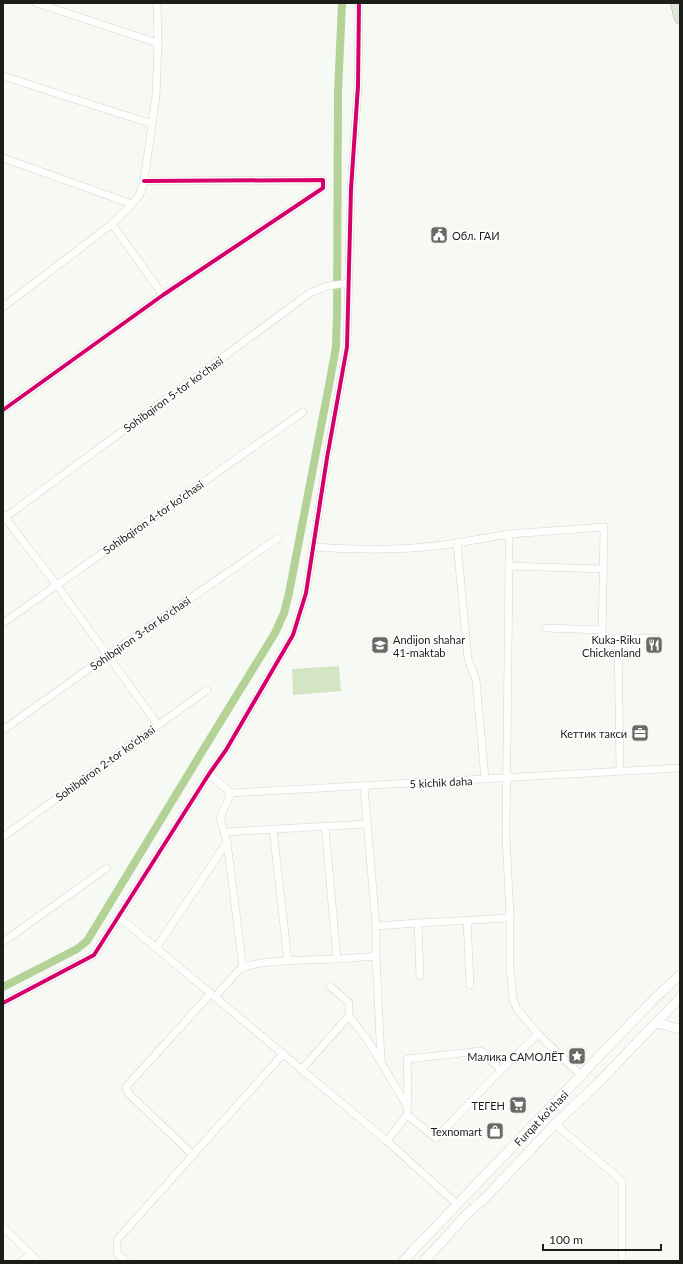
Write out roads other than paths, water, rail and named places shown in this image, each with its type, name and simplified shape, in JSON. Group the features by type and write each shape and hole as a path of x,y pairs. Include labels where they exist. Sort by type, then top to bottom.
{"highway":[{"path":"676,3 680,18"}],"main road":[{"name":"Furqat ko'chasi","path":"403,1261 582,1076 655,998 680,975"},
{"name":"Furqat ko'chasi","path":"424,1261 468,1213 486,1197 555,1124 598,1083 680,998"},
{"path":"656,1023 680,1029"}],"street":[{"path":"36,3 158,43"},
{"path":"3,307 112,224 140,194 144,182 156,96 158,43 157,3"},
{"path":"3,1003 94,955 209,774 226,750 293,635 306,593 312,547 347,347 347,283 351,189 358,86 359,3"},
{"path":"3,76 152,124"},
{"path":"3,158 132,204"},
{"path":"3,410 163,295 323,188 323,180 144,182"},
{"path":"112,224 163,295"},
{"name":"Sohibqiron 5-tor ko'chasi","path":"4,517 310,293 327,286 347,283"},
{"name":"Sohibqiron 4-tor ko'chasi","path":"3,623 56,584 303,412"},
{"path":"4,517 56,584 158,725"},
{"path":"312,547 395,550 430,548 509,534 604,527 602,639 656,638"},
{"path":"509,534 506,834 510,918 510,967 513,999 517,1009 538,1034 582,1076"},
{"name":"Sohibqiron 3-tor ko'chasi","path":"3,730 108,655 278,538"},
{"path":"458,543 468,658 476,680 485,779"},
{"path":"509,566 603,569"},
{"path":"546,628 602,630"},
{"path":"618,638 620,771"},
{"name":"Sohibqiron 2-tor ko'chasi","path":"3,837 207,690"},
{"name":"5 kichik daha","path":"232,793 680,768"},
{"path":"209,774 232,793 220,818 227,842 243,968"},
{"path":"364,786 376,926 376,957 382,1062"},
{"path":"225,832 367,824"},
{"path":"325,826 337,959"},
{"path":"273,830 288,961"},
{"path":"156,948 227,842"},
{"path":"3,942 107,868"},
{"path":"118,916 387,1142 457,1204"},
{"path":"376,926 510,918"},
{"path":"467,920 470,985"},
{"path":"418,923 420,976"},
{"path":"194,1155 128,1093 126,1087 213,995 243,968 260,964 288,961 376,957"},
{"path":"330,986 349,1002 349,1016 367,1039 382,1062 407,1106"},
{"path":"301,1070 349,1016"},
{"path":"407,1115 436,1138 501,1070 538,1034"},
{"path":"387,1142 407,1115 407,1059 481,1051 501,1070"},
{"path":"126,1261 117,1253 118,1240 283,1054"},
{"path":"555,1124 622,1181 622,1261"},
{"path":"3,1227 38,1261"},
{"path":"22,1261 31,1255"}],"waterway":[{"path":"3,987 77,949 87,941 275,633 284,613 336,347 338,92 342,3"}],"place":[{"name":"Обл. ГАИ","path":"439,235"},
{"name":"Andijon shahar 41-maktab","path":"380,645"},
{"name":"Kuka-Riku Chickenland","path":"654,645"},
{"name":"Кеттик такси","path":"640,733"},
{"name":"Малика САМОЛЁТ","path":"577,1056"},
{"name":"ТЕГЕН","path":"518,1105"},
{"name":"Texnomart","path":"495,1131"}]}
